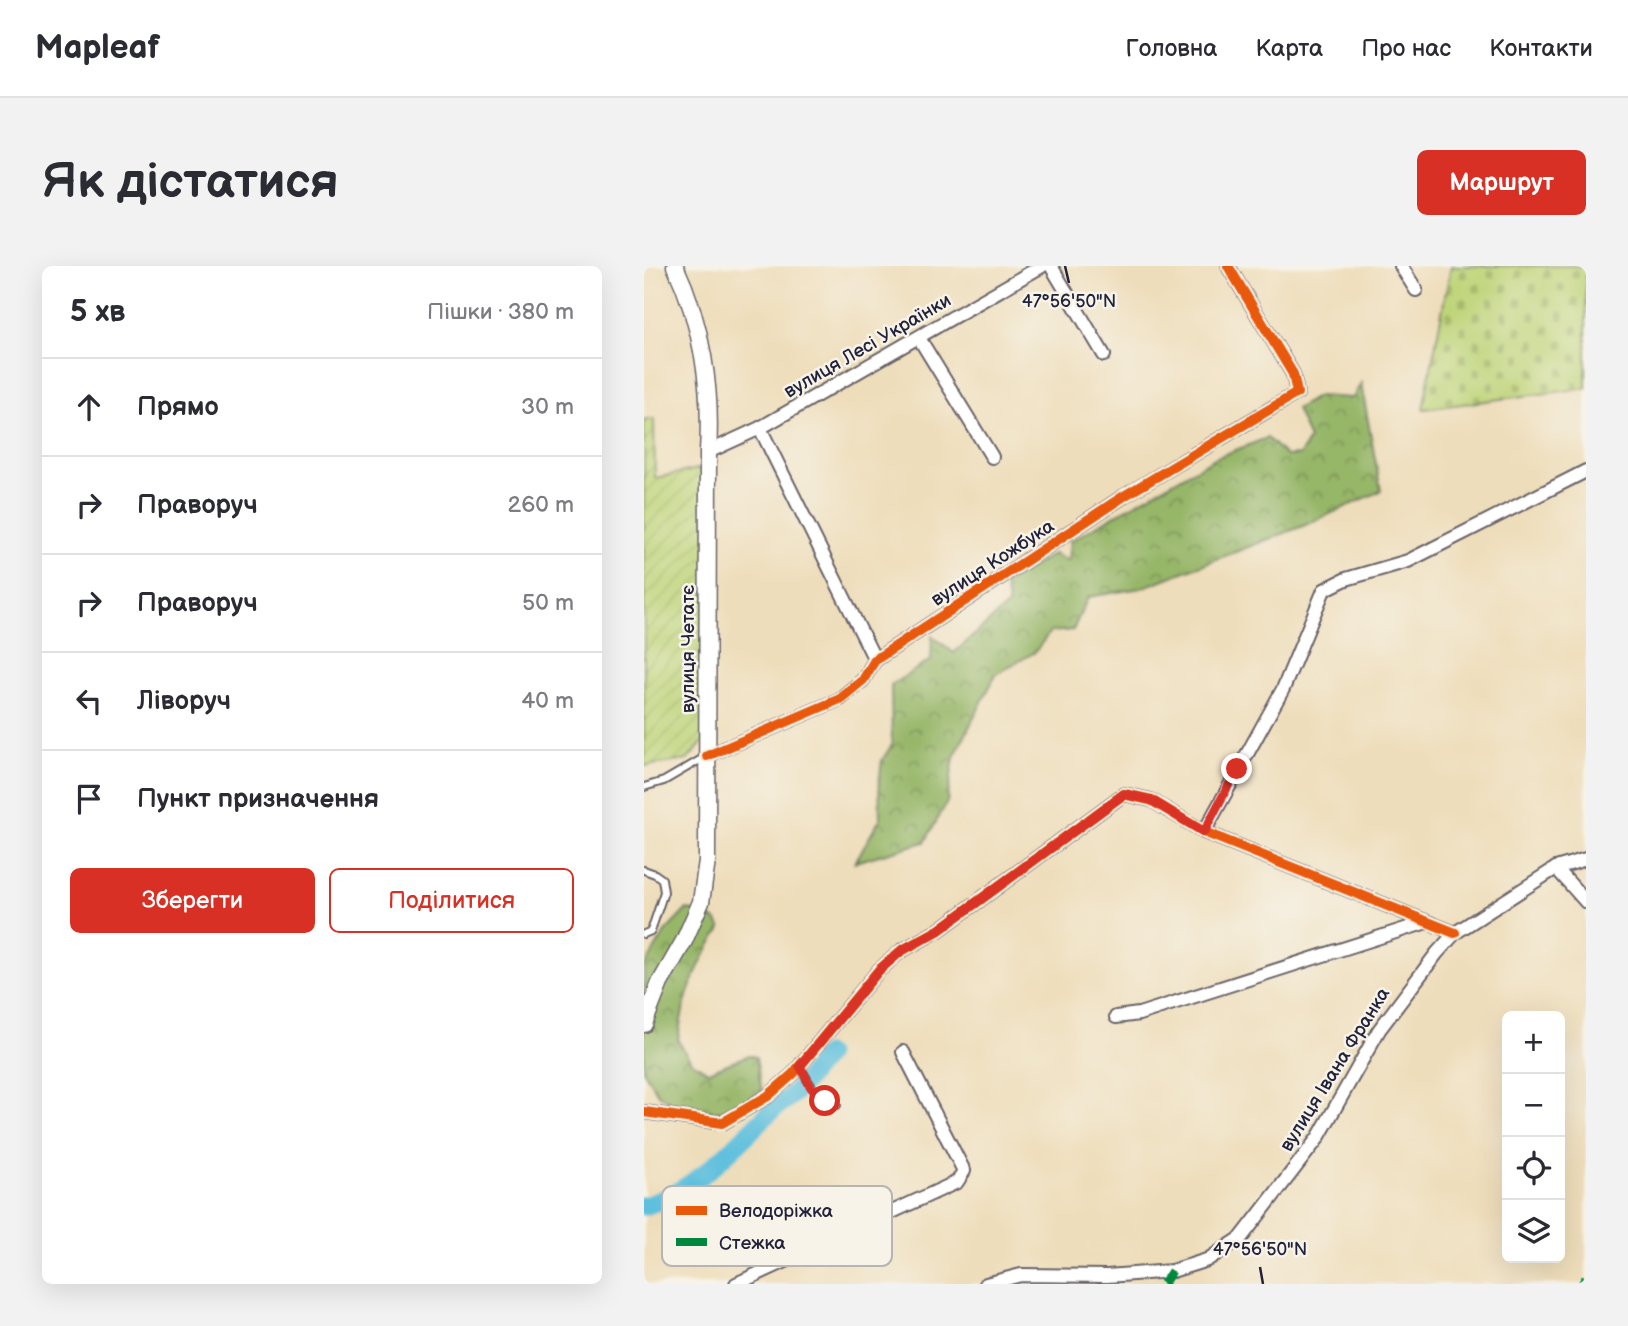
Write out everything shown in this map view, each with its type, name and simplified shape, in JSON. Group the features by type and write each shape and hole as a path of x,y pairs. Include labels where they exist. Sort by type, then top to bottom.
{"street":[{"name":"вулиця Четатє","path":"644,1024 660,982 684,942 701,902 707,861 710,418 701,342 675,266"},
{"name":"вулиця Лесі Українки","path":"708,452 760,428 1042,266"},
{"path":"1051,266 1104,355"},
{"name":"вулиця Кожбука","path":"707,756 840,699 863,680 875,660 1124,496 1297,393 1293,373 1228,266"},
{"path":"1401,266 1416,290"},
{"path":"919,338 992,457"},
{"path":"760,428 875,660"},
{"path":"1204,832 1283,689 1324,590 1346,579 1408,561 1586,471"},
{"path":"644,1112 722,1123 768,1096 802,1069 879,970 901,951 939,930 1124,794 1151,800 1204,832 1455,933"},
{"name":"вулиця Івана Франка","path":"986,1284 1021,1275 1107,1276 1172,1271 1207,1260 1241,1238 1318,1138 1379,1030 1409,988 1455,933 1556,868 1586,859"},
{"path":"1556,868 1586,902"},
{"path":"1116,1017 1139,1014 1427,922"},
{"path":"892,1212 957,1182 964,1171 903,1052"},
{"path":"736,1284 775,1266"}],"lane":[{"path":"644,787 664,781 707,756"},
{"path":"644,870 662,879 664,892 651,931 644,934"},
{"path":"802,1069 811,1087 825,1101 837,1105"}],"green space":[{"path":"1451,266 1586,266 1586,388 1423,409"},
{"path":"1361,383 1381,491 1303,526 1141,588 1088,597 1073,630 1050,632 1035,652 996,674 954,757 947,802 925,842 855,862 880,819 879,783 882,760 892,745 891,685 931,660 932,636 954,653 1009,604 1004,585 1053,554 1068,561 1070,541 1215,458 1267,438 1286,456 1300,455 1309,439 1296,409 1318,396 1353,398"},
{"path":"654,419 655,478 708,467 706,739 687,760 644,766 644,420"},
{"path":"687,909 716,920 721,929 704,955 692,982 678,1041 691,1061 708,1072 749,1055 756,1057 762,1092 732,1110 702,1112 675,1105 658,1094 644,1072 644,968 665,932"}],"waterway":[{"path":"686,1186 712,1167 791,1096 826,1055"},
{"path":"644,1206 662,1199"}],"marked path":[{"path":"1163,1284 1172,1271"},
{"path":"1582,1284 1586,1278"}],"cycle path":[{"path":"707,756 840,699 863,680 875,660 1124,496 1297,393 1293,374 1228,266"},
{"path":"644,1112 722,1123 768,1096 793,1074 879,970 901,951 939,930 1124,794 1151,800 1204,832 1455,933"}],"route":[{"path":"825,1101 811,1087 800,1066 879,970 901,951 939,930 1124,794 1151,800 1204,832 1237,769"}]}
